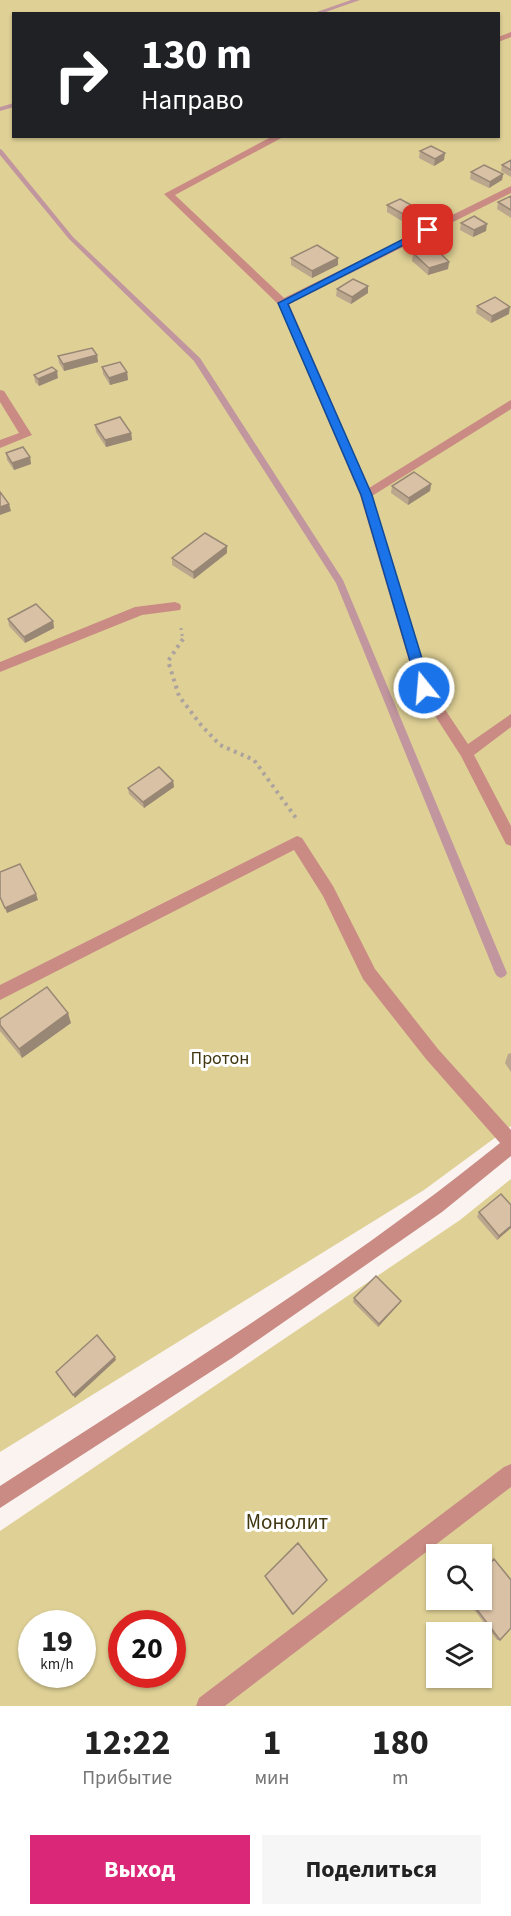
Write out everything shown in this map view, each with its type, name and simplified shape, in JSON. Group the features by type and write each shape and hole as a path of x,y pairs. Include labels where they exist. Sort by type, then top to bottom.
{"lane":[{"path":"277,138 168,194 283,303 366,495 424,688 466,753 511,840"},
{"path":"283,303 511,189"},
{"path":"0,393 26,435 0,444"},
{"path":"366,495 511,404"},
{"path":"0,667 140,610 176,607"},
{"path":"466,753 511,719"},
{"path":"0,993 297,842 328,891 369,974 432,1054 511,1144 436,1206 225,1351 0,1498"},
{"path":"207,1706 511,1474"}],"path":[{"path":"176,607 183,641 168,662 179,696 220,745 254,760 298,819 297,842"}],"green space":[{"name":"Протон","path":"0,0 511,0 511,1126 424,1190 0,1452"},
{"name":"Монолит","path":"511,1179 511,1706 0,1706 0,1531 460,1220"}],"building":[{"path":"431,146 445,153 435,159 420,151"},
{"path":"511,160 511,170 502,165"},
{"path":"484,165 503,174 490,182 471,172"},
{"path":"511,196 511,210 498,202"},
{"path":"400,199 415,207 403,214 387,205"},
{"path":"474,216 487,224 474,230 461,223"},
{"path":"317,245 338,258 312,271 291,258"},
{"path":"434,247 449,262 429,268 413,253"},
{"path":"353,279 368,286 352,297 337,289"},
{"path":"495,297 510,307 492,316 477,306"},
{"path":"92,348 97,355 63,364 58,356"},
{"path":"120,362 127,372 109,378 102,367"},
{"path":"52,367 57,371 38,379 34,375"},
{"path":"120,417 131,433 105,440 95,425"},
{"path":"23,447 30,457 12,463 6,453"},
{"path":"414,472 431,484 409,498 392,486"},
{"path":"0,492 9,504 0,507"},
{"path":"205,533 227,546 193,572 172,558"},
{"path":"36,604 53,621 24,637 8,619"},
{"path":"159,767 173,781 143,802 128,788"},
{"path":"20,864 36,894 5,908 0,897 0,872"},
{"path":"47,987 68,1013 19,1049 0,1025 0,1019"},
{"path":"501,1194 511,1205 511,1226 499,1236 479,1212"},
{"path":"376,1276 401,1301 379,1324 354,1298"},
{"path":"97,1335 115,1357 73,1395 56,1372"},
{"path":"298,1543 327,1580 293,1614 265,1576"},
{"path":"494,1559 511,1580 511,1628 500,1640 492,1629 492,1622 486,1622 477,1610 492,1610 492,1561"}],"waterway":[{"path":"319,12 357,0"},
{"path":"0,109 12,106"},
{"path":"0,151 71,238 197,360 340,582 501,973"}],"route":[{"path":"424,688 366,495 283,303 428,230"}]}
